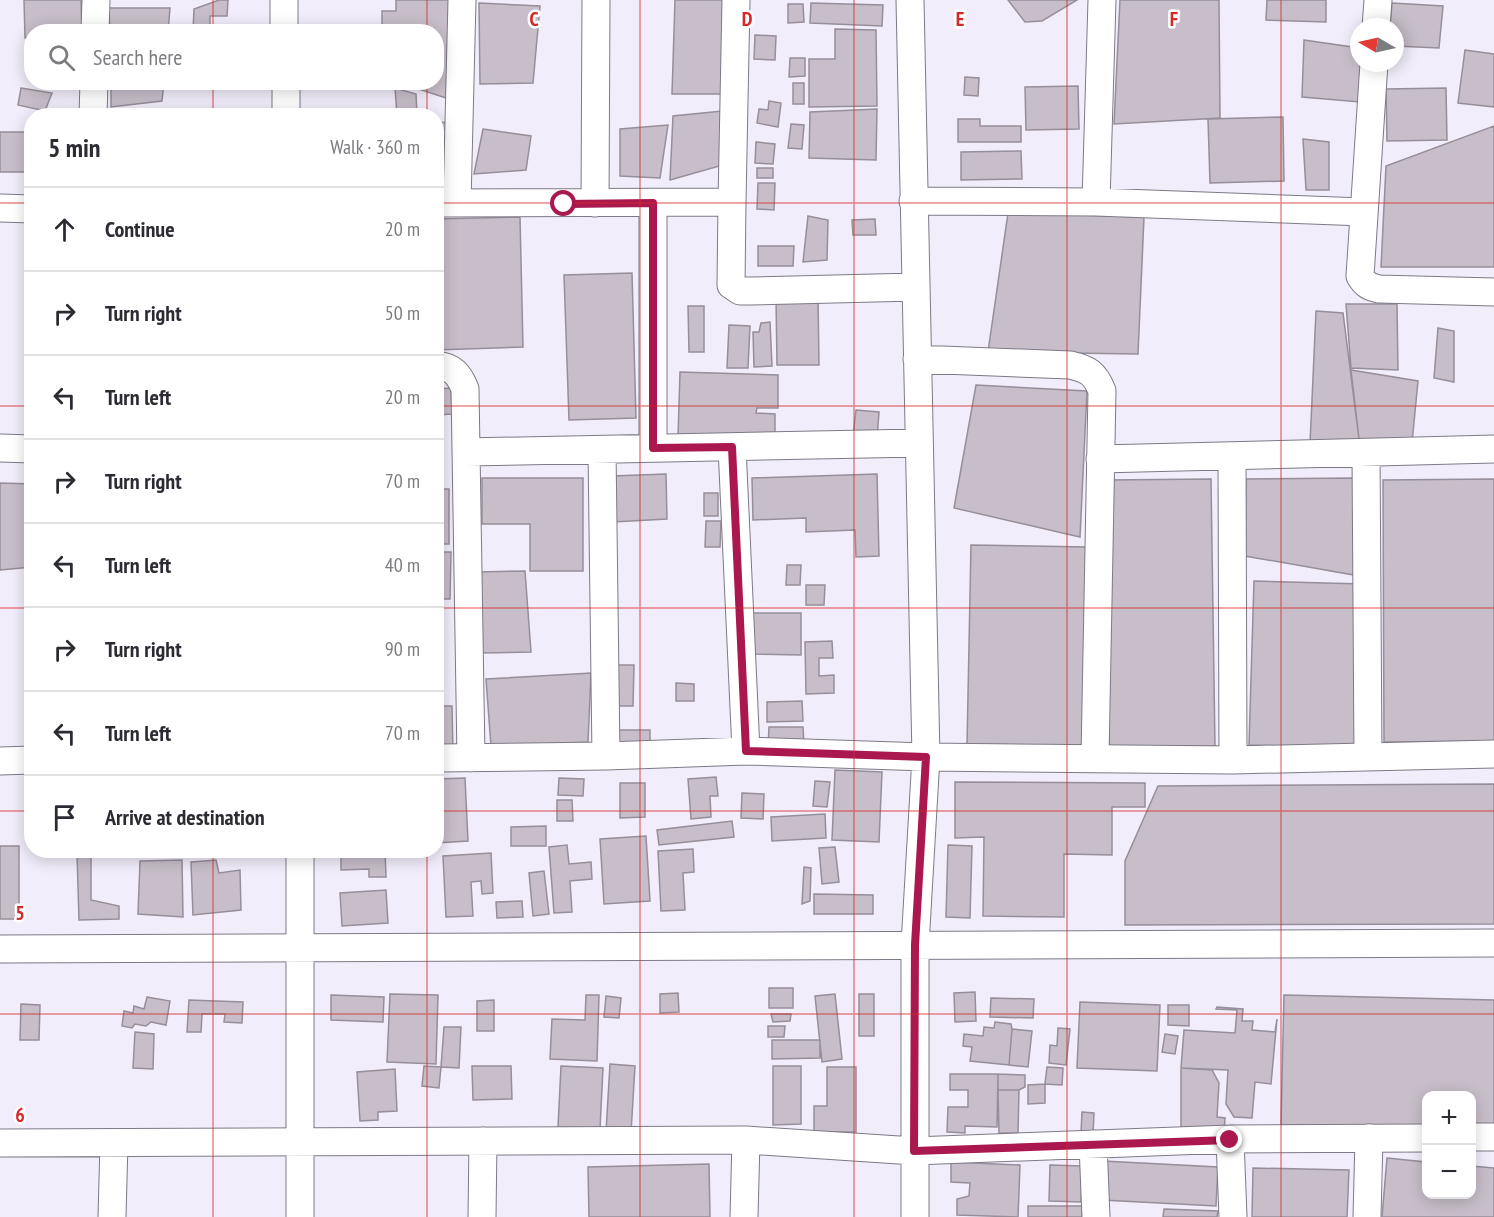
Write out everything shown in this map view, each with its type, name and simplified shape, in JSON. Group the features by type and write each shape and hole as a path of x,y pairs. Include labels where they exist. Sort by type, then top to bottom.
{"street":[{"path":"95,24 96,0"},
{"path":"284,0 285,24"},
{"path":"462,0 447,203 732,201"},
{"path":"595,203 596,0"},
{"path":"736,0 731,285 736,289 750,291 915,287"},
{"path":"910,0 926,757 915,945 915,1217"},
{"path":"1096,202 1102,0"},
{"path":"1376,18 1377,0"},
{"path":"1373,72 1360,276 1370,287 1379,289 1494,292"},
{"path":"93,108 94,90"},
{"path":"286,90 286,108"},
{"path":"913,201 1096,202 1365,212"},
{"path":"653,203 653,448"},
{"path":"0,208 24,209"},
{"path":"917,359 1070,365 1089,370 1097,379 1102,391 1095,758"},
{"path":"444,366 459,374 465,389 471,758"},
{"path":"466,452 919,443"},
{"path":"732,447 746,751"},
{"path":"0,448 24,449"},
{"path":"1100,459 1494,449"},
{"path":"602,450 606,756"},
{"path":"1366,453 1368,757"},
{"path":"1232,456 1233,760"},
{"path":"444,758 746,751 926,757 1233,760 1494,754"},
{"path":"0,761 24,760"},
{"path":"300,858 300,1217"},
{"path":"0,949 1494,943"},
{"path":"1476,1137 1494,1137"},
{"path":"1367,1217 1369,1138"},
{"path":"0,1143 746,1140 914,1151 1230,1140 1422,1138"},
{"path":"744,1217 746,1140"},
{"path":"1230,1140 1233,1217"},
{"path":"482,1217 483,1142"},
{"path":"112,1217 114,1143"},
{"path":"1093,1144 1096,1217"}],"building":[{"path":"24,0 81,0 82,24 25,24"},
{"path":"219,0 228,0 227,16 210,16 210,24 193,24 194,9"},
{"path":"396,0 449,0 446,98 422,90 444,90 444,24 382,24 382,11 396,11"},
{"path":"675,0 726,0 721,94 672,94"},
{"path":"1008,0 1077,0 1042,21 1025,22"},
{"path":"1120,0 1219,0 1220,118 1114,124"},
{"path":"1267,0 1326,0 1326,22 1266,20"},
{"path":"479,3 540,6 533,83 480,84"},
{"path":"811,3 883,5 882,26 810,23"},
{"path":"1392,3 1443,6 1439,48 1404,46 1404,18 1391,18"},
{"path":"788,4 803,4 804,22 788,23"},
{"path":"109,8 170,8 169,24 110,24"},
{"path":"835,29 876,30 877,106 809,107 809,59 835,59"},
{"path":"755,35 776,36 775,60 754,59"},
{"path":"1304,40 1350,47 1350,72 1362,72 1360,102 1302,97"},
{"path":"1465,50 1494,54 1494,107 1458,103"},
{"path":"790,58 805,58 805,76 789,77"},
{"path":"965,77 979,78 978,96 964,95"},
{"path":"793,83 804,83 804,104 793,104"},
{"path":"1078,86 1079,129 1026,130 1025,87"},
{"path":"21,88 52,93 46,108 18,105"},
{"path":"1446,88 1447,140 1387,141 1386,89"},
{"path":"111,90 163,90 162,101 111,107"},
{"path":"395,90 416,94 417,108 396,108"},
{"path":"769,101 781,103 778,127 757,123 759,109 768,110"},
{"path":"877,109 876,160 809,158 810,112"},
{"path":"722,111 723,165 670,180 673,116"},
{"path":"1283,117 1284,181 1210,183 1208,119"},
{"path":"958,119 980,119 980,126 1021,126 1021,142 958,142"},
{"path":"444,122 453,123 450,177 444,177"},
{"path":"791,124 804,125 802,149 788,148"},
{"path":"668,125 660,178 620,176 620,129"},
{"path":"1494,126 1494,267 1381,267 1386,166"},
{"path":"483,129 531,136 526,170 474,174"},
{"path":"0,132 24,132 24,172 0,172"},
{"path":"1303,139 1329,142 1329,190 1306,190"},
{"path":"756,142 775,144 773,164 755,163"},
{"path":"1021,151 1022,179 961,180 961,152"},
{"path":"757,168 773,168 773,178 757,178"},
{"path":"758,183 775,183 774,210 757,209"},
{"path":"1008,213 1144,217 1138,354 988,352"},
{"path":"808,216 828,220 827,260 803,262"},
{"path":"520,217 523,347 444,350 444,219"},
{"path":"875,219 876,235 853,235 852,220"},
{"path":"758,246 794,246 793,266 758,266"},
{"path":"632,273 636,418 569,420 564,275"},
{"path":"776,298 818,298 819,365 777,365"},
{"path":"1346,304 1397,304 1398,370 1351,368"},
{"path":"688,306 704,306 704,352 689,352"},
{"path":"1316,311 1343,313 1359,439 1310,444"},
{"path":"770,322 772,366 754,367 753,332 759,332 761,323"},
{"path":"729,325 750,326 748,368 727,368"},
{"path":"1438,328 1454,331 1454,382 1434,378"},
{"path":"1351,370 1418,381 1412,443 1359,439"},
{"path":"680,372 778,375 778,408 757,408 756,413 775,414 775,439 678,437"},
{"path":"976,385 1087,391 1080,537 954,508"},
{"path":"444,388 451,388 452,414 444,414"},
{"path":"856,410 879,412 877,438 853,436"},
{"path":"666,474 667,519 613,522 612,476"},
{"path":"877,474 879,556 856,557 855,530 806,532 806,518 753,520 752,478"},
{"path":"482,478 583,478 583,571 530,571 530,524 482,524"},
{"path":"1355,478 1354,575 1245,556 1246,479"},
{"path":"1211,479 1215,746 1109,747 1107,480"},
{"path":"1494,479 1494,741 1384,742 1383,480"},
{"path":"0,483 24,484 24,568 0,570"},
{"path":"444,489 449,489 449,544 444,544"},
{"path":"704,493 718,493 718,516 704,516"},
{"path":"706,521 721,521 720,547 705,547"},
{"path":"971,545 1088,547 1084,747 967,745"},
{"path":"444,552 451,552 450,599 444,599"},
{"path":"787,565 801,565 800,585 786,585"},
{"path":"525,571 531,652 480,653 477,572"},
{"path":"1254,581 1362,584 1356,748 1249,745"},
{"path":"806,585 825,585 824,605 806,605"},
{"path":"752,613 801,613 801,655 751,654"},
{"path":"832,641 833,658 819,658 819,676 834,675 834,693 806,694 805,642"},
{"path":"618,665 634,665 633,706 617,706"},
{"path":"591,673 588,742 491,746 486,679"},
{"path":"676,683 694,684 694,701 676,701"},
{"path":"802,701 803,721 767,722 767,702"},
{"path":"444,706 452,706 453,755 444,755"},
{"path":"769,727 803,727 804,746 768,747"},
{"path":"614,730 650,730 650,749 614,749"},
{"path":"835,770 882,772 879,842 832,840"},
{"path":"716,777 718,796 710,796 711,817 691,819 688,779"},
{"path":"465,778 468,841 444,842 444,779"},
{"path":"559,778 584,779 583,796 558,795"},
{"path":"815,781 830,782 827,807 813,806"},
{"path":"955,782 1145,783 1145,807 1112,807 1112,855 1064,854 1064,917 983,916 984,837 955,838"},
{"path":"620,783 645,783 645,817 620,818"},
{"path":"1494,784 1494,924 1125,925 1125,861 1158,786"},
{"path":"742,793 764,794 763,819 741,818"},
{"path":"557,800 572,800 573,821 557,821"},
{"path":"825,814 826,838 772,841 771,817"},
{"path":"732,821 734,837 659,845 657,830"},
{"path":"546,826 546,846 511,846 511,827"},
{"path":"646,836 650,901 604,904 600,839"},
{"path":"567,845 569,864 591,862 592,879 570,881 572,912 554,913 549,847"},
{"path":"948,845 972,846 970,918 946,917"},
{"path":"0,846 19,846 19,919 0,919"},
{"path":"835,847 839,882 822,884 819,848"},
{"path":"693,849 694,872 683,873 685,910 661,911 658,851"},
{"path":"491,853 493,893 482,894 481,881 471,882 473,916 446,917 444,856"},
{"path":"77,858 91,858 91,900 119,906 119,919 79,920"},
{"path":"341,858 385,858 386,877 369,877 369,869 341,870"},
{"path":"182,860 183,917 138,914 140,861"},
{"path":"216,860 219,873 240,870 241,910 193,915 191,862"},
{"path":"804,867 811,868 810,901 802,904"},
{"path":"544,871 549,914 533,916 529,873"},
{"path":"386,890 388,923 342,926 340,893"},
{"path":"814,894 873,895 873,914 814,914"},
{"path":"522,901 523,917 497,918 496,902"},
{"path":"769,988 793,988 793,1008 769,1008"},
{"path":"975,992 976,1021 955,1022 954,993"},
{"path":"678,993 679,1012 660,1013 660,994"},
{"path":"390,994 438,995 436,1064 387,1062"},
{"path":"835,994 842,1059 822,1062 815,996"},
{"path":"859,994 874,994 874,1036 859,1036"},
{"path":"331,995 384,997 383,1022 331,1020"},
{"path":"586,995 599,995 597,1061 550,1059 552,1019 585,1020"},
{"path":"1284,995 1494,1000 1494,1130 1476,1129 1476,1091 1422,1091 1422,1128 1281,1125"},
{"path":"606,996 621,998 619,1018 604,1017"},
{"path":"147,997 170,1001 166,1025 151,1022 146,1026 135,1024 132,1028 122,1026 124,1011 133,1013 134,1006 144,1009"},
{"path":"991,998 1034,999 1033,1018 990,1017"},
{"path":"189,1000 243,1002 242,1023 224,1022 225,1014 202,1014 201,1032 187,1032"},
{"path":"494,1000 494,1031 477,1031 477,1001"},
{"path":"1080,1002 1160,1005 1157,1071 1077,1068"},
{"path":"21,1004 40,1005 39,1040 20,1040"},
{"path":"1168,1005 1189,1005 1189,1026 1168,1025"},
{"path":"1217,1007 1243,1009 1242,1021 1253,1021 1252,1030 1275,1032 1277,1019 1271,1084 1255,1082 1252,1118 1234,1117 1226,1104 1228,1070 1181,1068 1184,1030 1235,1033 1237,1010 1216,1009"},
{"path":"771,1014 791,1014 790,1021 773,1022"},
{"path":"995,1022 1011,1024 1009,1065 970,1061 972,1047 963,1046 964,1034 983,1036 984,1027 994,1028"},
{"path":"768,1026 785,1026 784,1037 768,1037"},
{"path":"444,1027 461,1027 459,1068 441,1067"},
{"path":"1058,1028 1070,1029 1066,1065 1049,1063 1050,1045 1057,1046"},
{"path":"1012,1029 1032,1031 1028,1067 1009,1065"},
{"path":"135,1032 154,1034 153,1069 133,1068"},
{"path":"1165,1034 1178,1036 1175,1054 1162,1052"},
{"path":"772,1040 820,1040 820,1058 772,1059"},
{"path":"610,1064 635,1066 631,1133 606,1132"},
{"path":"424,1066 441,1067 439,1088 422,1086"},
{"path":"472,1066 511,1066 512,1099 473,1100"},
{"path":"561,1066 603,1068 600,1129 558,1127"},
{"path":"773,1066 801,1066 801,1124 773,1125"},
{"path":"827,1067 856,1067 856,1132 814,1132 814,1106 827,1106"},
{"path":"1047,1067 1063,1068 1062,1085 1045,1084"},
{"path":"1181,1068 1212,1070 1219,1083 1217,1117 1225,1118 1224,1132 1181,1130"},
{"path":"395,1069 397,1111 378,1112 378,1120 360,1121 357,1072"},
{"path":"950,1074 998,1074 997,1127 965,1126 965,1133 947,1132 948,1107 968,1107 968,1090 950,1090"},
{"path":"998,1074 1025,1075 1025,1087 1019,1090 998,1090"},
{"path":"1045,1084 1045,1103 1028,1104 1028,1085"},
{"path":"998,1090 1019,1090 1018,1133 999,1133"},
{"path":"1082,1112 1094,1113 1093,1134 1081,1133"},
{"path":"1387,1158 1422,1162 1422,1199 1476,1199 1476,1166 1494,1168 1494,1217 1382,1217"},
{"path":"1103,1161 1218,1167 1216,1206 1102,1200"},
{"path":"951,1162 1020,1165 1018,1217 957,1215 957,1199 969,1196 970,1183 951,1182"},
{"path":"709,1164 710,1217 589,1217 588,1167"},
{"path":"1050,1165 1082,1166 1081,1202 1049,1201"},
{"path":"1253,1168 1349,1170 1347,1217 1252,1217"},
{"path":"1028,1206 1082,1206 1082,1217 1028,1217"},
{"path":"1164,1209 1218,1211 1217,1217 1163,1217"}],"route":[{"path":"564,204 653,203 653,448 732,447 746,751 926,757 915,945 914,1151 1230,1140"}]}
